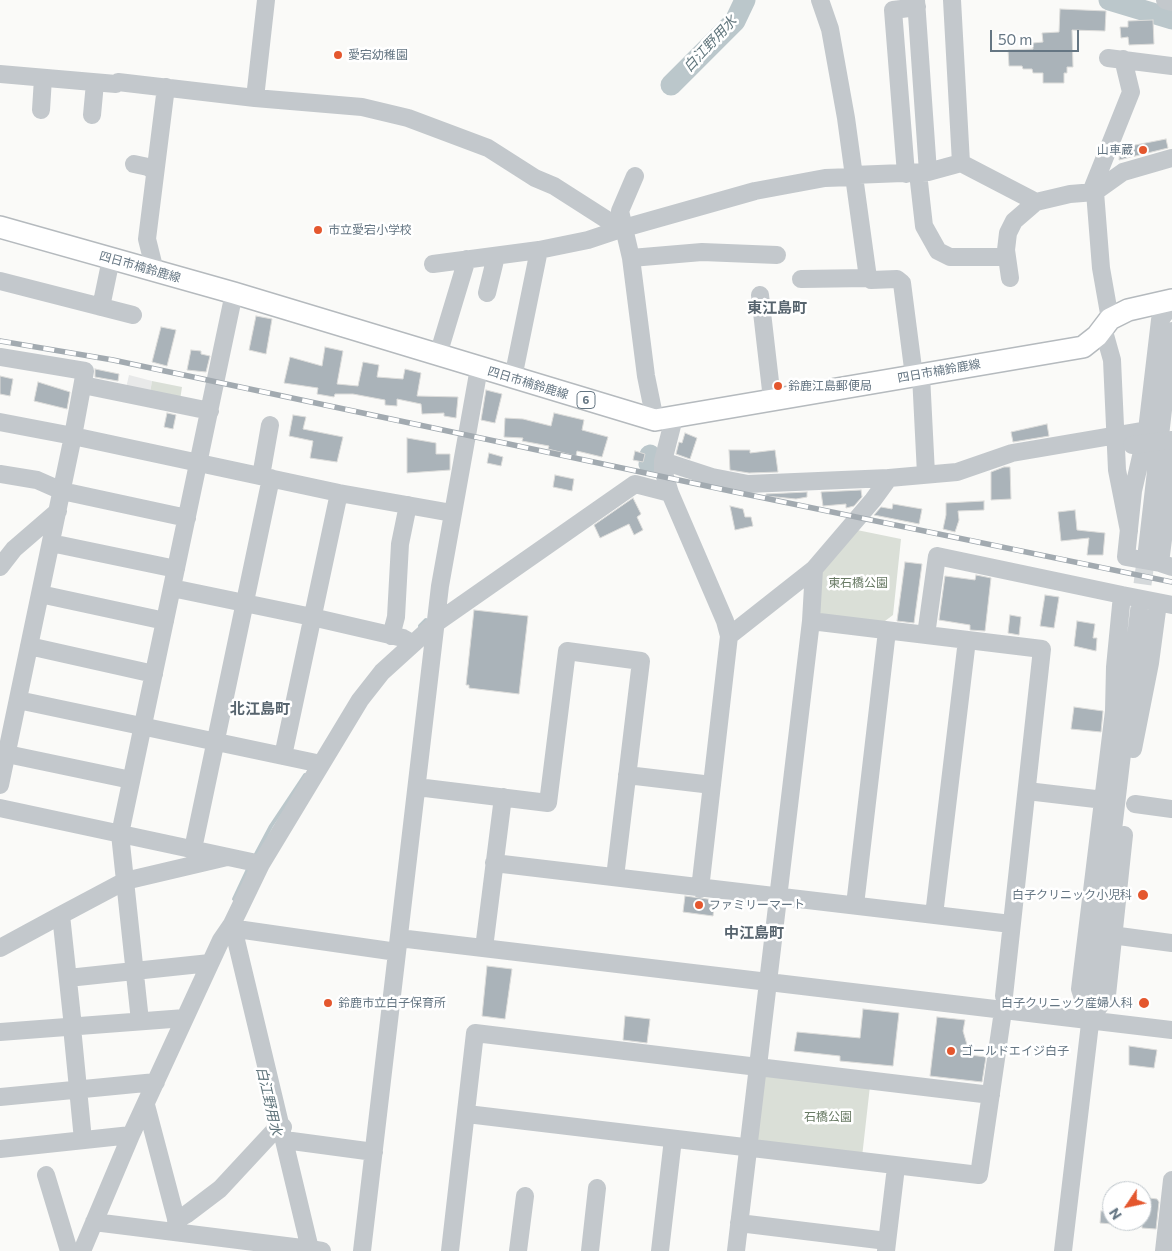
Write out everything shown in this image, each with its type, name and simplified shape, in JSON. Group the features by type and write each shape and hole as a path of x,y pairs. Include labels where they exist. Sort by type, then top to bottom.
{"main road":[{"name":"四日市楠鈴鹿線","path":"0,227 234,293 513,378 664,419 1083,347 1097,336 1107,324 1128,310 1172,300"}],"street":[{"path":"255,98 266,0"},
{"path":"820,0 830,29 846,118 868,278"},
{"path":"952,0 961,163"},
{"path":"1165,0 1172,2"},
{"path":"918,173 917,3 893,10 918,173 924,226 938,251 950,257 1007,256"},
{"path":"1129,531 1120,493 1114,437 1112,360 1093,192 1131,92 1115,58 1172,66"},
{"path":"0,74 95,83 166,87 255,98 362,107 408,118 488,148 534,178 554,186 615,225 624,228"},
{"path":"41,110 43,78"},
{"path":"92,115 95,83"},
{"path":"155,271 147,239 166,87"},
{"path":"1010,278 1007,256 1008,232 1014,221 1036,202 1093,192 1123,172 1172,158"},
{"path":"433,264 539,250 588,240 755,191 824,178 918,173 961,163 1036,202"},
{"path":"134,164 148,167 156,172"},
{"path":"635,176 621,203 621,220 631,258 646,376 664,419 663,461 670,493 725,621 729,636 700,889"},
{"path":"513,378 539,250"},
{"path":"631,258 702,252 777,255"},
{"path":"487,293 496,256"},
{"path":"101,307 111,259"},
{"path":"438,355 467,259"},
{"path":"801,279 897,279 902,283 917,375 926,474"},
{"path":"0,281 133,315"},
{"path":"140,1021 120,834 234,293"},
{"path":"760,294 772,399"},
{"path":"1172,304 1160,320 1147,430 1133,491 1126,557 1166,565 1168,455 1172,428"},
{"path":"1146,550 1172,331"},
{"path":"0,357 85,371 58,511 0,785"},
{"path":"362,1251 436,623 452,513 479,368"},
{"path":"83,385 210,411"},
{"path":"0,422 199,462 339,493 452,513"},
{"path":"193,849 244,603 266,477 270,425"},
{"path":"663,461 712,477 748,484 889,478 969,469 1012,453 1147,430"},
{"path":"1132,445 1172,440"},
{"path":"0,474 37,480 62,491 187,518"},
{"path":"729,636 814,569 873,500 889,478"},
{"path":"82,1251 131,1135 210,963 230,928 255,863 312,762 382,672 404,640 436,623 635,484 670,493"},
{"path":"283,756 339,493"},
{"path":"404,640 396,617 400,544 408,505"},
{"path":"0,567 14,549 58,511"},
{"path":"51,543 176,569"},
{"path":"926,634 937,556 1165,604 1150,663 1133,747 1107,995 1090,1020"},
{"path":"736,1251 810,621 814,569"},
{"path":"172,588 312,617 404,640"},
{"path":"40,594 165,621"},
{"path":"1090,1020 1080,989 1114,711 1114,667 1122,595"},
{"path":"1063,1251 1139,611"},
{"path":"467,1114 979,1176 1003,1004 1042,649 810,621"},
{"path":"855,905 887,631"},
{"path":"934,915 967,640"},
{"path":"29,646 154,674"},
{"path":"417,787 548,802 567,651 641,661 616,877"},
{"path":"18,700 312,762"},
{"path":"7,754 131,780"},
{"path":"627,775 712,785"},
{"path":"1027,791 1104,800"},
{"path":"484,948 503,797"},
{"path":"1135,804 1172,809"},
{"path":"0,808 255,863"},
{"path":"0,948 125,882 227,857"},
{"path":"494,863 700,889 1011,924"},
{"path":"61,915 83,1140"},
{"path":"230,928 398,945 484,948 767,983 1003,1004 1090,1020 1172,1030"},
{"path":"94,1222 178,1226 207,1244 309,1249 236,940 230,928"},
{"path":"1119,936 1172,943"},
{"path":"68,978 210,963"},
{"path":"0,1032 185,1018"},
{"path":"450,1251 475,1033 991,1095"},
{"path":"0,1097 156,1082"},
{"path":"146,1105 178,1226"},
{"path":"280,1132 292,1141 374,1152"},
{"path":"178,1226 280,1132"},
{"path":"0,1149 131,1135"},
{"path":"660,1251 674,1139"},
{"path":"739,1223 887,1246 896,1167"},
{"path":"46,1175 69,1251"},
{"path":"590,1251 596,1188"},
{"path":"1164,1251 1171,1191"},
{"path":"518,1251 525,1196"}],"shaded area":[{"path":"129,375 152,381 150,393 126,388"}],"green space":[{"path":"152,381 182,387 180,400 150,393"},
{"name":"東石橋公園","path":"852,529 901,539 893,615 881,624 819,618 822,565"},
{"name":"石橋公園","path":"761,1075 870,1086 862,1157 757,1144"}],"building":[{"path":"1060,9 1106,11 1105,31 1072,30 1073,67 1067,67 1067,73 1064,73 1064,83 1043,83 1043,73 1033,73 1032,69 1023,69 1022,66 1009,66 1008,50 1033,49 1033,43 1043,42 1042,33 1059,32"},
{"path":"1153,20 1154,44 1129,45 1128,37 1121,38 1120,27 1128,27 1128,21"},
{"name":"山車蔵","path":"1166,139 1168,148 1119,160 1120,148"},
{"path":"256,316 272,319 266,354 249,350"},
{"path":"161,327 176,330 167,366 152,362"},
{"path":"325,347 343,351 337,384 358,386 363,362 379,365 377,377 403,379 405,369 421,373 417,396 458,397 456,418 444,416 444,413 422,414 421,404 397,399 397,406 385,405 385,400 353,394 335,394 334,397 317,394 318,388 284,383 290,357 322,366"},
{"path":"191,350 201,351 201,354 210,356 206,372 187,370"},
{"path":"95,369 119,374 118,381 95,377"},
{"path":"0,376 13,379 10,396 0,394"},
{"path":"38,382 70,392 67,409 34,401"},
{"path":"486,390 502,394 495,423 481,420"},
{"path":"167,413 176,415 173,429 164,427"},
{"path":"554,413 584,420 582,430 608,437 602,457 577,451 576,456 548,449 549,446 522,441 523,438 504,437 505,418 523,419 551,426"},
{"path":"293,415 306,417 303,429 343,437 337,462 310,458 313,441 289,436"},
{"path":"1047,424 1049,436 1013,442 1011,432"},
{"path":"685,433 697,438 690,459 676,454 679,442 682,443"},
{"path":"407,438 436,443 436,454 450,454 450,470 407,473"},
{"path":"729,450 750,450 750,453 775,450 778,472 749,473 730,470"},
{"path":"635,451 645,454 643,462 633,460"},
{"path":"489,453 503,457 501,466 487,463"},
{"path":"1004,467 1010,467 1011,499 991,500 991,472"},
{"path":"555,475 574,479 572,491 553,487"},
{"path":"861,490 862,497 854,506 846,508 846,504 823,506 821,492"},
{"path":"807,492 807,497 796,499 766,496 766,494"},
{"path":"633,498 641,514 637,517 643,530 634,535 629,524 600,538 594,525"},
{"path":"984,501 984,510 958,511 959,520 955,532 943,529 946,503"},
{"path":"893,504 922,509 919,524 874,515 881,507 892,509"},
{"path":"730,506 743,509 745,517 751,517 753,526 735,530"},
{"path":"1075,510 1077,530 1105,533 1103,555 1087,555 1089,538 1061,541 1058,512"},
{"path":"905,562 922,564 914,623 897,621"},
{"path":"976,575 991,578 985,631 970,630 970,625 939,620 945,576 975,580"},
{"path":"1045,595 1059,597 1054,628 1040,626"},
{"path":"474,610 528,616 519,694 469,688 469,685 466,685"},
{"path":"1010,615 1021,617 1019,635 1008,633"},
{"path":"1077,621 1095,624 1093,638 1097,638 1096,651 1074,646"},
{"path":"1074,707 1103,711 1101,732 1071,729"},
{"name":"ファミリーマート","path":"685,896 715,900 713,916 683,912"},
{"path":"487,966 512,969 505,1019 482,1016"},
{"path":"863,1009 899,1013 893,1066 840,1061 840,1056 794,1051 797,1032 860,1038"},
{"path":"625,1016 650,1019 647,1043 623,1040"},
{"name":"ゴールドエイジ白子","path":"937,1017 965,1020 963,1031 970,1055 986,1057 982,1082 930,1076"},
{"path":"1129,1046 1157,1050 1154,1068 1129,1065"},
{"path":"1152,1198 1157,1199 1159,1202 1156,1229 1152,1229"},
{"path":"1101,1211 1102,1211 1102,1223 1100,1223"}],"waterway":[{"name":"白江野用水","path":"671,85 735,21 745,0"},
{"name":"白江野用水","path":"1109,0 1172,19"},
{"path":"649,464 651,461 650,455"},
{"path":"420,626 426,620"},
{"path":"254,858 271,826 305,775"},
{"path":"234,899 249,867"}],"tunnel":[{"path":"1139,611 1147,550"}],"railway":[{"path":"0,341 113,360 735,492 1172,582"}],"place":[{"name":"愛宕幼稚園","path":"338,55"},
{"name":"山車蔵","path":"1143,150"},
{"name":"市立愛宕小学校","path":"318,230"},
{"name":"鈴鹿江島郵便局","path":"778,386"},
{"name":"白子クリニック小児科","path":"1143,895"},
{"name":"ファミリーマート","path":"699,905"},
{"name":"鈴鹿市立白子保育所","path":"328,1003"},
{"name":"白子クリニック産婦人科","path":"1144,1003"},
{"name":"ゴールドエイジ白子","path":"951,1051"}],"district":[{"name":"東江島町","path":"777,308"},
{"name":"北江島町","path":"260,709"},
{"name":"中江島町","path":"754,933"}]}
